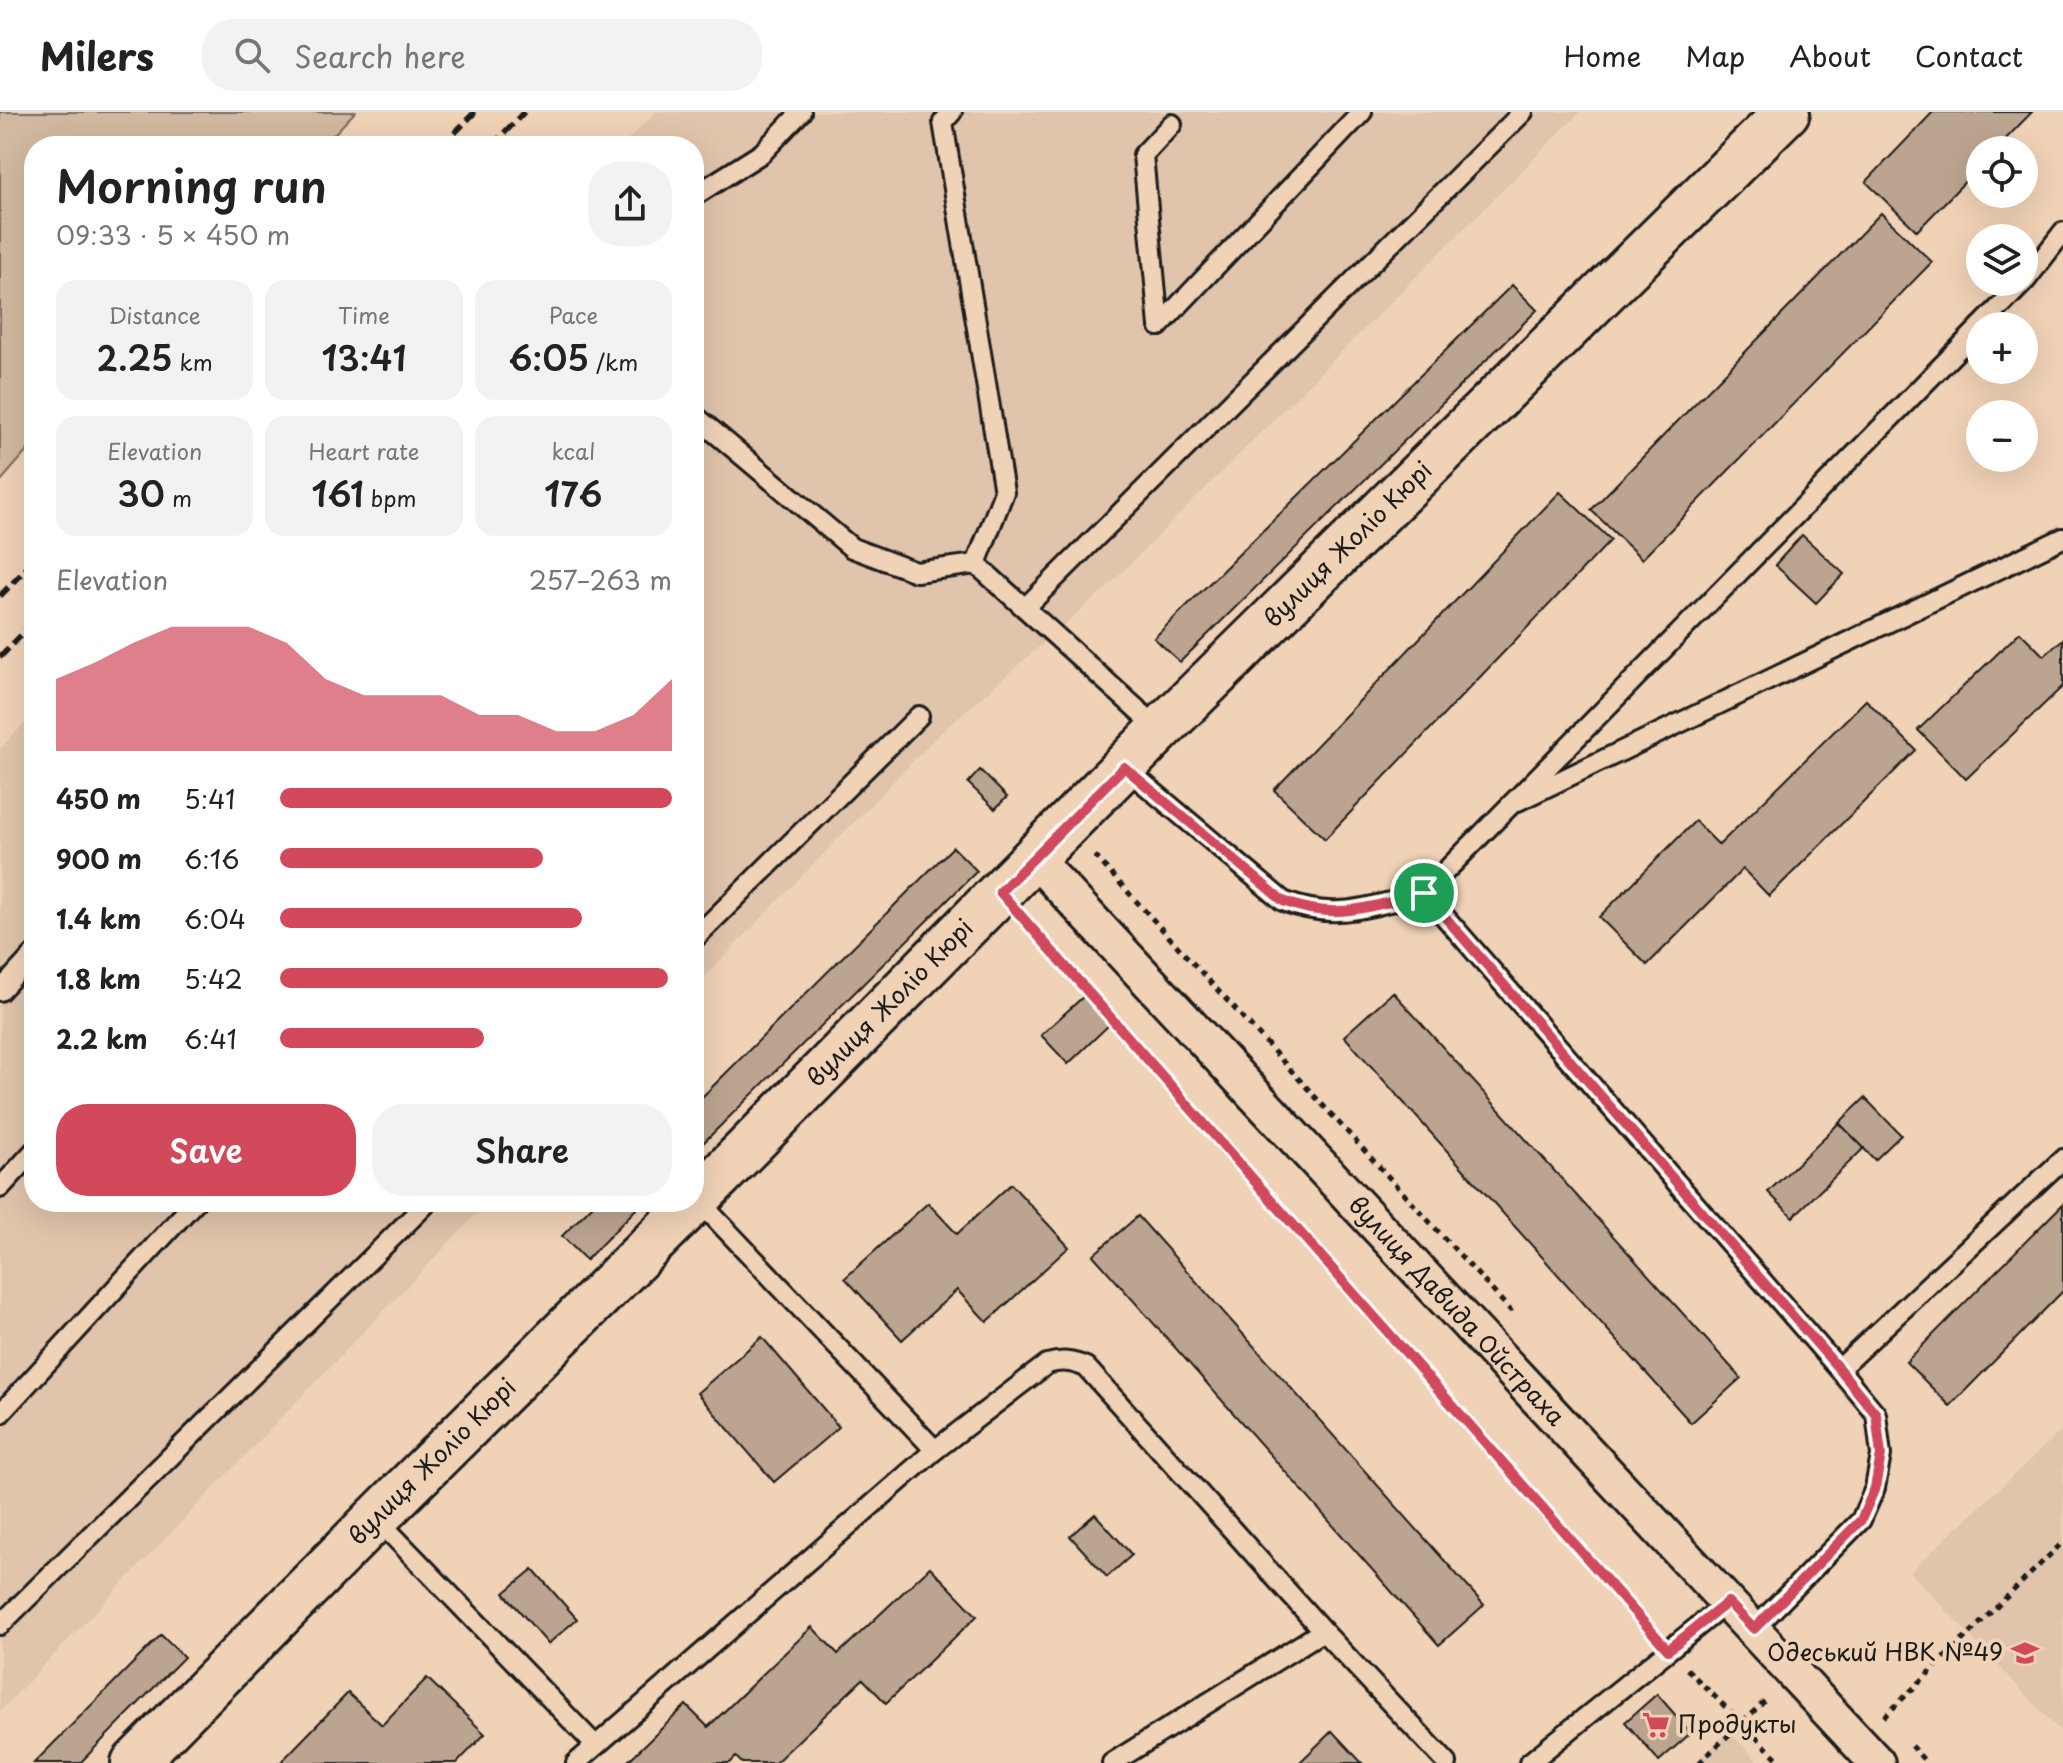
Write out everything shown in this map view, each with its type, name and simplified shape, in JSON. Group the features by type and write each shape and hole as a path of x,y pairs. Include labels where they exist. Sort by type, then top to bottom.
{"street":[{"name":"вулиця Жоліо Кюрі","path":"704,1192 1160,730 1787,112"},
{"name":"вулиця Давида Ойстраха","path":"1035,859 1877,1763"},
{"name":"вулиця Жоліо Кюрі","path":"134,1763 684,1212"}],"lane":[{"path":"704,190 762,153 801,112"},
{"path":"952,112 943,122 1004,492 976,564"},
{"path":"1172,124 1143,155 1159,326 1362,112"},
{"path":"1025,608 1523,112"},
{"path":"1994,312 2026,280 2063,232"},
{"path":"1124,767 1283,901 1304,910 1349,912 1424,893 1966,340"},
{"path":"704,423 852,548 916,572 976,564 1160,730"},
{"path":"1507,807 2063,538"},
{"path":"704,929 919,716"},
{"path":"1424,893 1876,1414 1881,1455 1875,1488 1861,1520 1754,1629"},
{"path":"0,991 24,965"},
{"path":"1839,1369 2063,1159"},
{"path":"0,1188 24,1162"},
{"path":"704,1206 935,1450"},
{"path":"0,1414 186,1212"},
{"path":"0,1625 418,1212"},
{"path":"576,1763 935,1450 1047,1364 1073,1361 1086,1367 1323,1631 1447,1763"},
{"path":"376,1518 595,1745"},
{"path":"1529,1763 1728,1602"},
{"path":"1112,1763 1323,1631"}],"path":[{"path":"1067,825 1520,1321"},
{"path":"1000,892 1668,1650 1782,1763"},
{"path":"1884,1717 2063,1542"},
{"path":"1699,1763 1794,1672"},
{"path":"1874,1706 1895,1729"},
{"path":"1906,1740 1927,1763"}],"shaded area":[{"path":"0,112 355,112 332,136 24,136 24,454 0,482"},
{"path":"656,112 1580,112 1103,591 941,732 704,978 704,136 631,136"},
{"path":"24,724 24,1212 478,1212 0,1711 0,749"},
{"name":"Одеський НВК №49","path":"2063,1429 2063,1734 1910,1572"},
{"path":"1729,1731 1759,1763 1695,1763"}],"building":[{"path":"1933,112 2032,112 2009,136 1966,136 1966,180 1917,231 1866,182"},
{"path":"1881,213 1932,262 1642,559 1591,510"},
{"path":"1512,285 1537,310 1180,662 1154,638"},
{"path":"1560,492 1611,540 1325,839 1274,790"},
{"path":"1802,535 1844,574 1816,603 1775,565"},
{"path":"2020,632 2044,656 2063,639 2063,686 1966,779 1918,730"},
{"path":"1866,700 1916,750 1769,896 1743,869 1647,965 1599,917 1695,821 1719,845"},
{"path":"980,770 1007,797 995,809 968,783"},
{"path":"953,847 977,871 704,1142 704,1095"},
{"path":"1393,992 1741,1378 1691,1423 1344,1036"},
{"path":"1084,996 1110,1024 1068,1064 1041,1035"},
{"path":"1865,1098 1901,1135 1875,1160 1839,1123"},
{"path":"1839,1123 1864,1148 1793,1217 1768,1192"},
{"path":"1011,1184 1069,1247 987,1322 957,1290 902,1340 845,1278 928,1203 957,1234"},
{"path":"2063,1204 2063,1291 1950,1406 1906,1362"},
{"path":"586,1212 633,1212 586,1260 562,1236"},
{"path":"1138,1216 1484,1605 1439,1645 1093,1255"},
{"path":"762,1337 839,1427 774,1482 697,1393"},
{"path":"1095,1514 1132,1555 1107,1577 1070,1536"},
{"path":"930,1567 977,1616 886,1703 863,1679 775,1763 742,1763 736,1757 730,1763 626,1763 686,1705 708,1727 812,1627 838,1654"},
{"path":"533,1569 577,1619 548,1644 504,1593"},
{"path":"161,1635 184,1657 80,1763 34,1763"},
{"path":"427,1678 485,1734 457,1763 280,1763 348,1693 382,1725"},
{"path":"1657,1694 1691,1733 1659,1761 1625,1722"},
{"path":"1332,1731 1362,1763 1299,1763"}],"railway":[{"path":"452,136 475,112"},
{"path":"501,136 524,112"},
{"path":"0,596 24,571"},
{"path":"0,657 24,632"}],"place":[{"name":"Одеський НВК №49","path":"2025,1653"},
{"name":"Продукты","path":"1656,1725"}],"route":[{"path":"1124,767 1283,901 1304,910 1349,912 1424,893 1876,1414 1881,1455 1875,1488 1861,1520 1754,1629 1728,1602 1668,1650 1000,892 1124,767"}]}
